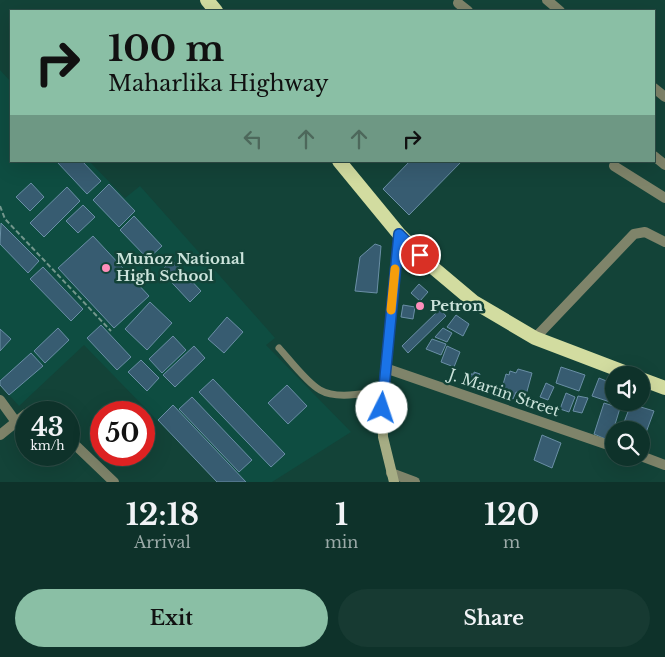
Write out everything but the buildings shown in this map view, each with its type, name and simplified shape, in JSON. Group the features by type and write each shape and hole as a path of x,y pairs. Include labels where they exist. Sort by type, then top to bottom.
{"highway":[{"path":"207,0 215,10"},
{"path":"340,162 399,234 430,265 474,302 535,338 608,366"},
{"path":"650,382 665,388"}],"main road":[{"path":"393,478 384,437 382,392 399,234"}],"street":[{"path":"547,0 559,10"},
{"path":"458,3 467,10"},
{"path":"655,89 665,97"},
{"path":"614,166 665,198"},
{"path":"535,338 634,234 645,232 665,242"},
{"name":"J. Martin Street","path":"385,368 605,444"},
{"path":"0,400 15,421"},
{"path":"0,435 15,423"},
{"path":"80,450 114,482"},
{"path":"650,459 665,465"},
{"path":"393,478 415,482"}],"lane":[{"path":"279,348 323,392 348,394 382,392"}],"path":[{"path":"0,206 5,219 111,331"}],"shaded area":[{"name":"Muñoz National High School","path":"0,70 10,81 10,162 90,162 125,198 140,186 275,338 266,345 351,432 272,482 217,482 155,418 155,401 138,401 84,345 24,401 15,402 0,385"}],"slow traffic":[{"path":"391,310 395,269"}],"place":[{"name":"Muñoz National High School","path":"106,268"},
{"name":"Petron","path":"420,306"}],"route":[{"path":"382,408 382,392 399,234 420,255"}]}
